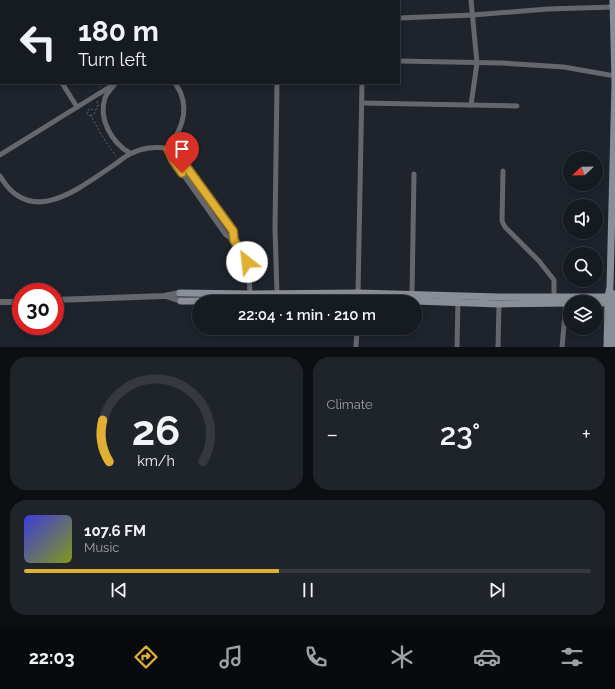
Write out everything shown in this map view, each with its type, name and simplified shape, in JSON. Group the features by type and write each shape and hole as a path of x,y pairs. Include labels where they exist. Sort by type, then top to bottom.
{"main road":[{"path":"612,347 612,300 610,287 613,253 614,201 614,3"},
{"path":"180,293 208,295"},
{"path":"398,295 412,294 499,304 563,303"},
{"path":"270,295 297,295"},
{"path":"422,299 554,297 612,300"},
{"path":"181,300 192,300"},
{"path":"607,347 612,300"}],"street":[{"path":"471,0 477,63 471,104"},
{"path":"400,18 473,15 614,3"},
{"path":"400,61 564,67 615,76"},
{"path":"63,84 77,107"},
{"path":"0,155 113,84"},
{"path":"114,84 105,97 103,115 108,130 123,149 130,153"},
{"path":"168,149 178,134 183,117 184,106 182,95 176,84"},
{"path":"277,84 275,228 277,294"},
{"path":"358,295 362,84"},
{"path":"362,103 517,106"},
{"path":"0,176 10,190 19,197 31,202 44,202 58,198 78,188 130,153 150,148 168,149 180,158 233,231 234,240 249,269 250,295"},
{"path":"503,171 502,221 508,232 539,261 554,280 554,297"},
{"path":"412,294 414,174"},
{"path":"64,300 164,296 180,293"},
{"path":"164,296 181,300"},
{"path":"457,347 458,299"},
{"path":"0,302 12,302"},
{"path":"498,347 499,304"},
{"path":"356,347 357,335"},
{"path":"562,347 564,335"}],"path":[{"path":"91,116 87,114 88,110 92,108 94,111"}],"route":[{"path":"182,173 173,160 168,149 180,158 233,231 234,240 247,262"}]}
